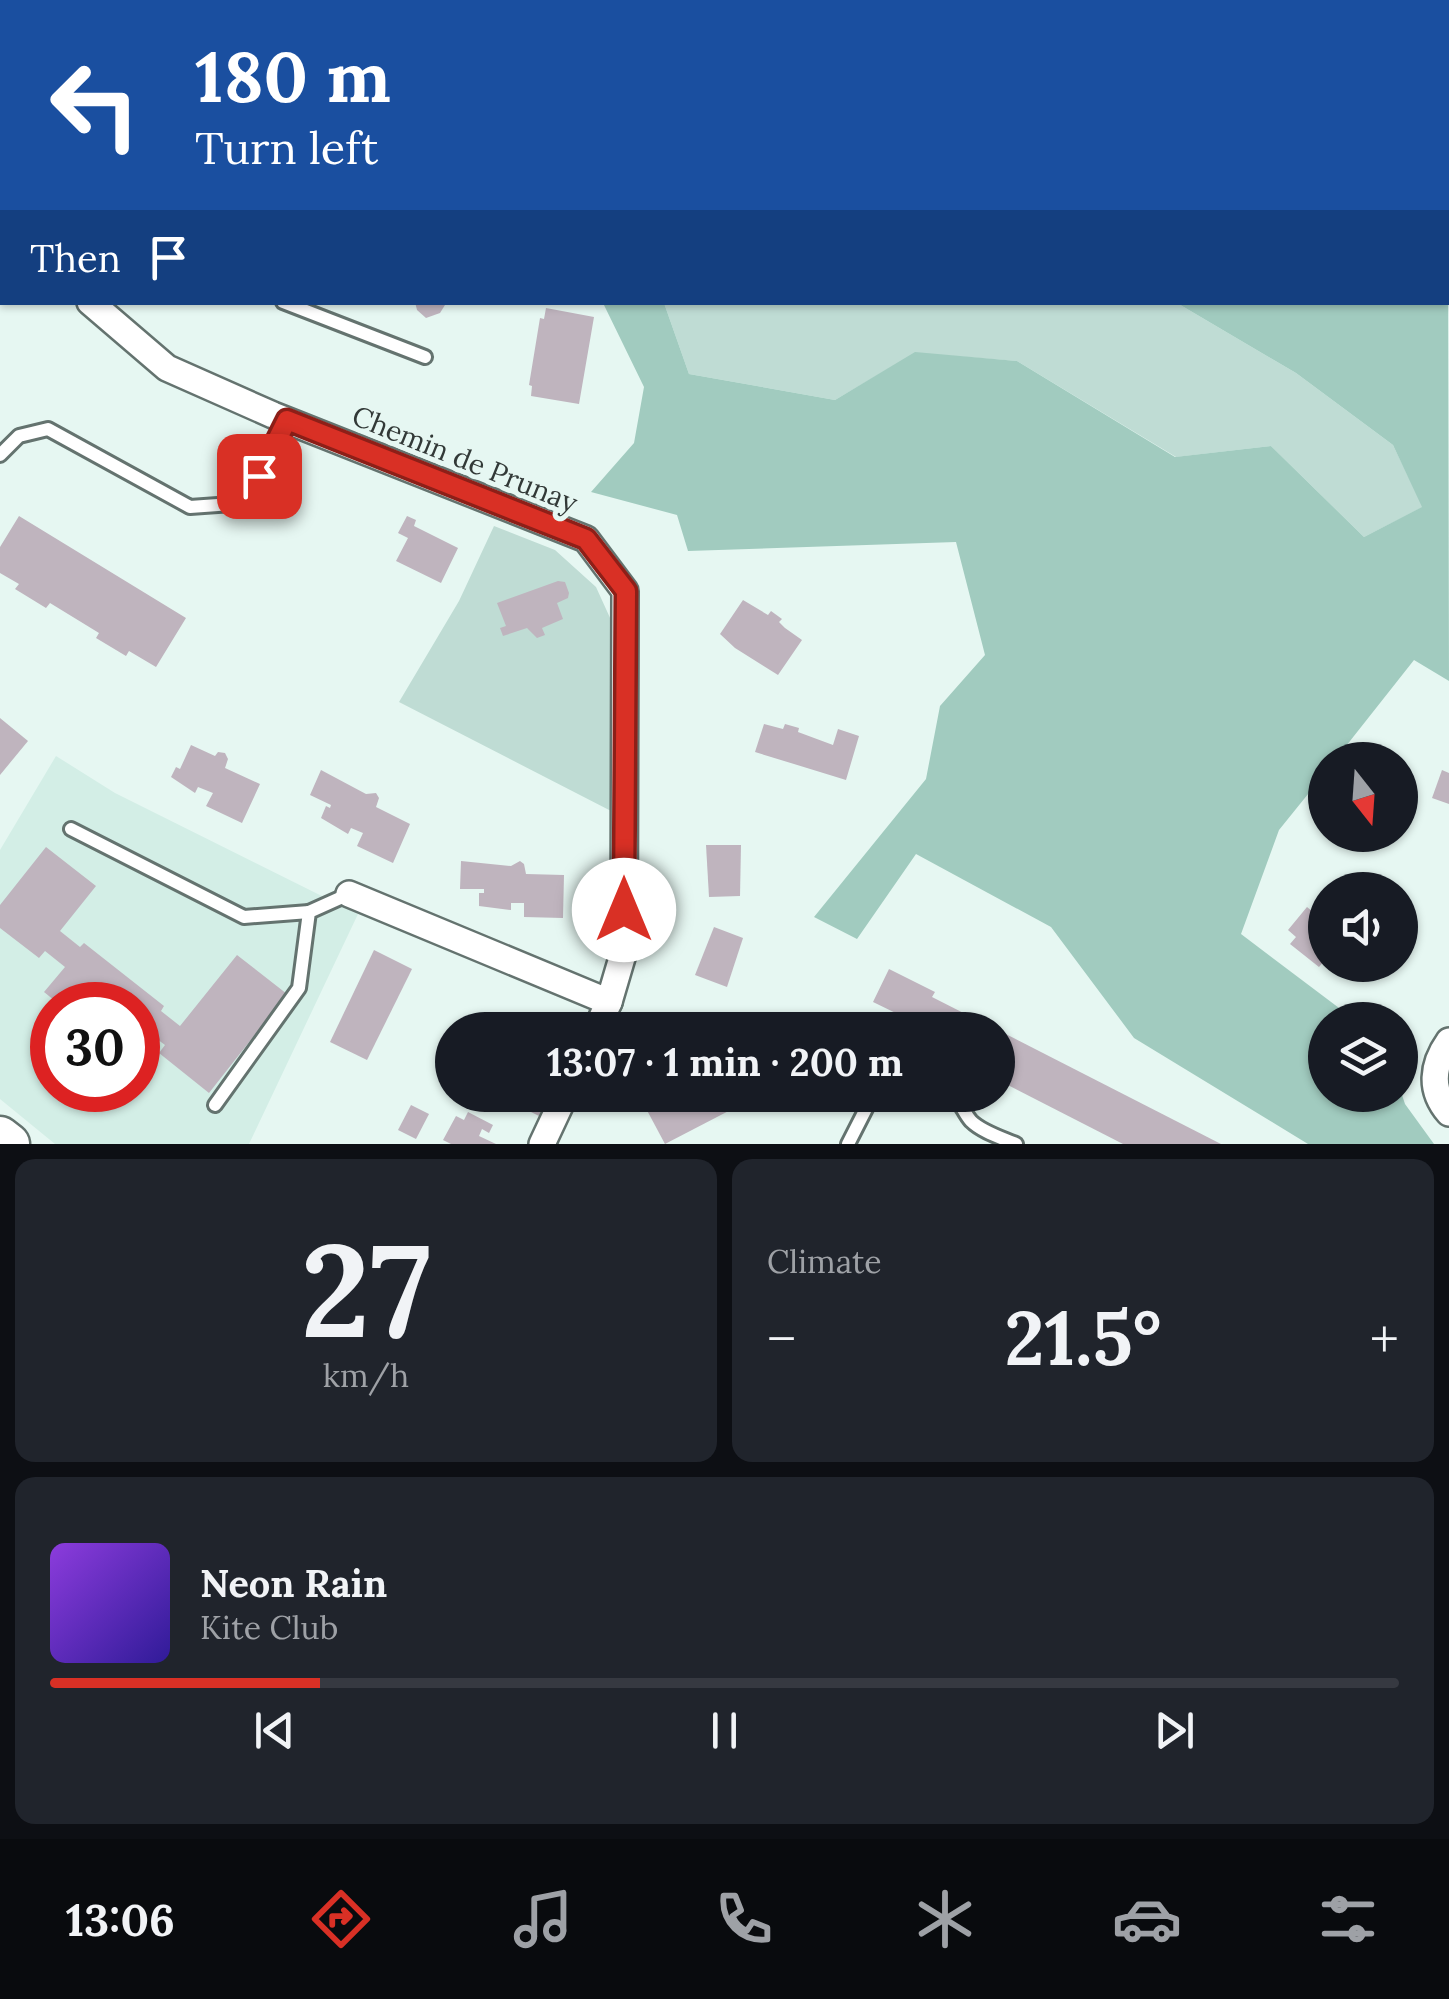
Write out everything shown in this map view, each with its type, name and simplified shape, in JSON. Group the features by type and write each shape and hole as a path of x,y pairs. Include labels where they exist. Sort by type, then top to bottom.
{"main road":[{"path":"0,1137 9,1144"}],"street":[{"name":"Chemin de Prunay","path":"94,305 167,368 586,539 626,591 624,950 604,1012"},
{"path":"349,894 608,1002"},
{"path":"1449,1041 1437,1064 1434,1089 1449,1112"},
{"path":"542,1144 557,1112"}],"lane":[{"path":"291,305 425,358"},
{"path":"0,455 19,436 48,429 190,507 232,504 259,476 287,420"},
{"path":"71,829 244,918 309,912 349,894"},
{"path":"215,1105 299,988 309,912"},
{"path":"848,1144 864,1112"},
{"path":"965,1112 977,1126 1016,1144"}],"shaded area":[{"path":"604,305 665,305 689,374 835,400 915,352 1017,361 1175,457 1271,446 1364,537 1422,507 1393,445 1296,373 1180,305 1448,305 1449,681 1414,660 1349,742 1308,742 1308,794 1279,830 1241,934 1331,1002 1308,1002 1308,1112 1411,1112 1434,1144 1308,1144 1134,1038 1051,927 916,854 857,939 814,917 926,779 940,706 985,655 956,542 688,551 677,515 591,492 634,443 644,387"},
{"path":"665,305 1180,305 1296,373 1393,445 1423,507 1364,537 1271,446 1176,457 1017,361 915,353 835,400 689,374"},
{"path":"494,526 555,550 596,587 611,620 613,812 399,702 459,601"},
{"path":"56,756 115,793 358,914 249,1144 55,1144 0,1099 0,850"}],"building":[{"path":"416,305 445,305 440,313 426,318"},
{"path":"546,308 594,317 579,404 531,396 529,385 540,318 544,319"},
{"path":"19,516 186,618 156,667 129,651 126,656 96,638 99,633 50,603 46,608 15,589 19,584 0,573 0,547"},
{"path":"407,516 416,520 414,526 458,548 441,583 396,561 408,538 398,533"},
{"path":"558,581 565,582 569,593 568,598 557,603 563,619 542,628 545,635 537,638 527,628 503,636 500,628 506,626 497,603"},
{"path":"743,600 768,615 771,611 802,640 778,675 720,634"},
{"path":"0,718 28,741 0,775"},
{"path":"764,724 799,728 798,732 833,745 838,729 859,736 846,780 755,752"},
{"path":"191,745 215,756 225,753 225,768 260,784 242,823 206,806 213,793 198,787 195,793 171,777 176,767 180,769"},
{"path":"321,770 366,794 376,793 376,807 410,824 393,863 357,846 363,833 351,828 348,834 321,818 326,806 331,805 310,795"},
{"path":"1442,770 1449,773 1449,804 1432,798"},
{"path":"706,845 741,845 740,896 709,897"},
{"path":"46,847 96,886 60,931 80,947 84,943 134,982 52,982 65,967 45,951 39,958 0,928 0,905"},
{"path":"461,861 511,866 520,861 526,874 564,875 563,918 524,917 524,903 511,903 511,910 479,906 479,893 484,893 484,889 460,889"},
{"path":"1308,908 1308,958 1290,944 1296,937 1288,930"},
{"path":"714,927 743,938 727,987 695,975"},
{"path":"374,950 412,969 367,1060 330,1042"},
{"path":"237,955 287,994 209,1093 160,1054 165,1045 160,1041 160,1003 164,1006 161,1011 180,1026"},
{"path":"889,969 935,992 932,997 962,1012 894,1012 873,1002"},
{"path":"1015,1039 1221,1144 1123,1144 1015,1089"},
{"path":"411,1105 429,1114 416,1139 398,1130"},
{"path":"468,1112 493,1125 489,1133 482,1129 479,1136 496,1144 451,1144 443,1140 456,1116 464,1120"},
{"path":"648,1112 727,1112 665,1144"}],"route":[{"path":"259,476 287,420 586,539 626,591 624,910"}]}
